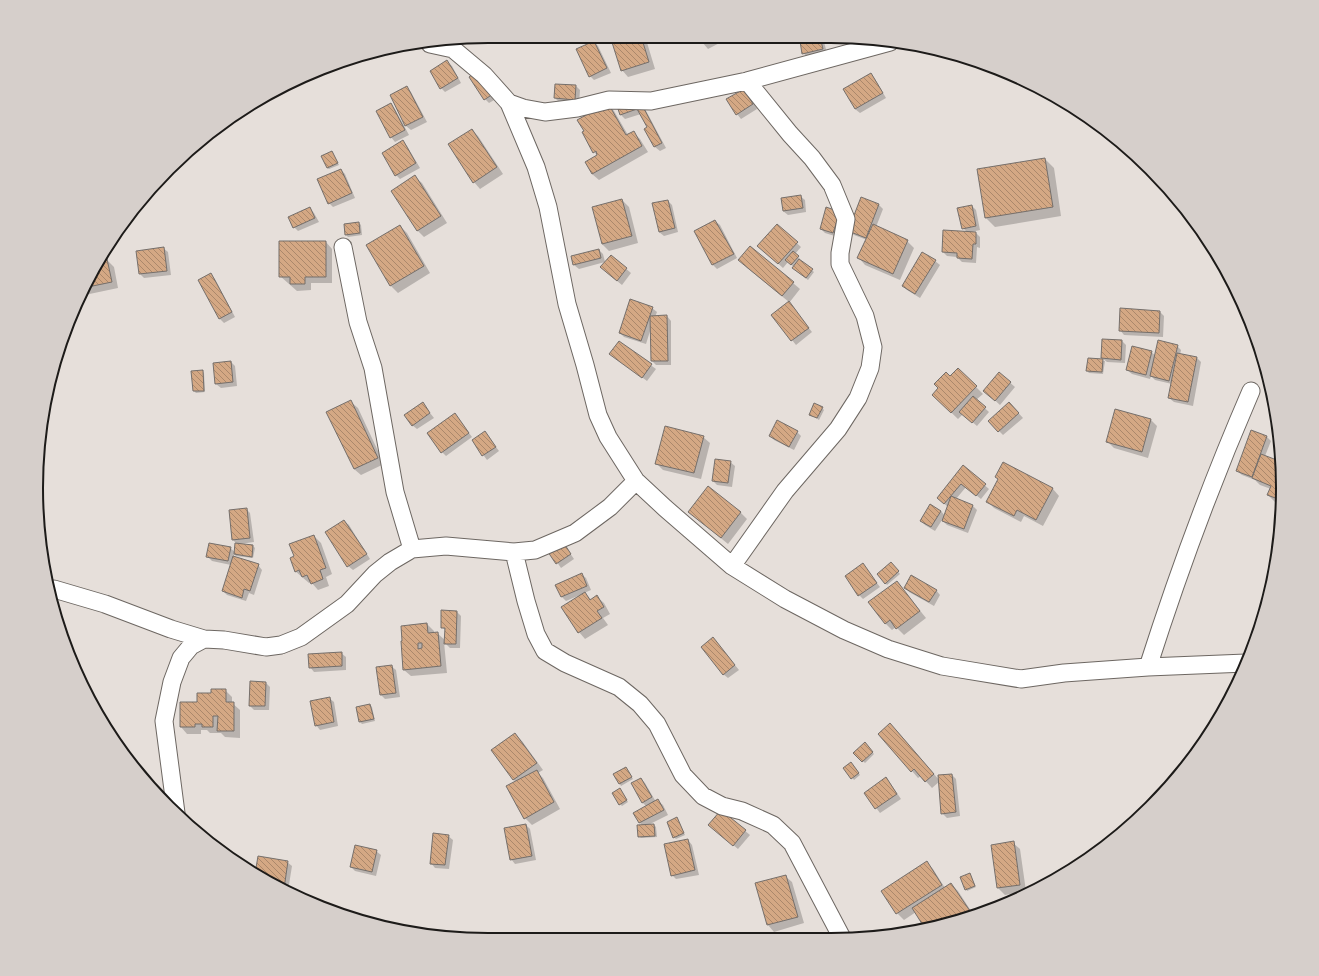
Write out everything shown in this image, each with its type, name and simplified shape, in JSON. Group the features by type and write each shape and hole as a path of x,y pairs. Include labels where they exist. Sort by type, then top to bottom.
{"street":[{"path":"438,46 453,50 484,75 509,104 536,167 548,207 567,304 598,415 608,437 636,481 732,566 785,599 844,630 888,649 942,666 1021,679 1064,673 1148,667 1240,663"},
{"path":"509,104 545,112 577,108 609,100 651,101 747,81 876,46"},
{"path":"732,566 784,491 838,429 858,398 870,368 874,347 865,316 840,264 840,253 846,219 832,185 812,158 747,81"},
{"path":"343,247 358,322 373,368 395,492 412,549"},
{"path":"1148,667 1189,546 1225,451 1251,391"},
{"path":"55,589 105,604 171,629 204,639 224,640 266,647 281,645 301,637 347,604 375,574 390,562 412,549 446,546 514,552 536,550 575,533 610,508 636,481"},
{"path":"514,552 536,634 546,651 565,663 618,687 640,704 657,724 683,775 703,796 722,806 742,812 773,825 792,843 839,933"},
{"path":"175,805 164,721 172,682 180,658 191,646 204,639"}],"building":[{"path":"590,43 595,43 607,68 589,77 576,49"},
{"path":"612,43 643,43 649,62 621,71"},
{"path":"800,43 822,43 823,49 802,54"},
{"path":"447,60 458,78 440,89 430,71"},
{"path":"477,71 493,94 484,100 469,77"},
{"path":"871,73 883,93 855,109 843,89"},
{"path":"555,84 576,85 575,100 554,98"},
{"path":"407,86 423,117 405,126 390,95"},
{"path":"744,89 753,104 736,115 726,99"},
{"path":"640,101 662,143 654,147 644,129 647,127 637,109 620,115 618,109"},
{"path":"391,103 405,130 390,138 376,111"},
{"path":"608,103 626,135 634,131 642,146 592,174 585,162 597,155 596,151 593,153 582,132 584,131 577,120"},
{"path":"472,129 497,167 473,183 448,144"},
{"path":"403,140 416,163 395,176 382,153"},
{"path":"332,151 338,163 327,168 321,156"},
{"path":"1045,158 1053,207 985,218 977,169"},
{"path":"341,169 352,193 328,204 317,179"},
{"path":"415,175 441,216 417,231 391,191"},
{"path":"801,195 803,208 783,211 781,198"},
{"path":"861,197 879,204 866,238 848,231"},
{"path":"622,199 632,236 602,244 592,207"},
{"path":"668,200 675,228 659,232 652,203"},
{"path":"972,205 976,226 962,229 957,208"},
{"path":"310,207 315,218 293,228 288,217"},
{"path":"826,207 840,212 833,233 820,229"},
{"path":"715,220 734,254 712,265 694,231"},
{"path":"359,222 360,233 345,235 344,224"},
{"path":"777,224 798,242 778,264 757,246"},
{"path":"873,224 908,240 893,274 857,258"},
{"path":"400,225 424,266 390,286 366,245"},
{"path":"943,230 976,232 976,244 973,244 972,259 957,258 957,253 942,252"},
{"path":"279,241 326,241 326,277 305,277 305,284 290,284 290,277 279,277"},
{"path":"750,246 794,282 782,296 738,260"},
{"path":"164,247 167,271 139,274 136,251"},
{"path":"599,249 601,258 573,265 571,256"},
{"path":"793,251 799,256 791,265 785,260"},
{"path":"922,252 936,260 915,294 902,286"},
{"path":"611,255 627,268 617,281 600,267"},
{"path":"107,259 112,282 92,286 103,265"},
{"path":"799,259 813,269 806,278 792,268"},
{"path":"211,273 232,312 219,319 198,280"},
{"path":"630,299 653,307 641,341 619,333"},
{"path":"789,301 809,328 791,341 771,315"},
{"path":"1120,308 1160,311 1159,333 1119,331"},
{"path":"667,315 668,361 651,361 650,316"},
{"path":"1102,339 1122,340 1121,360 1101,358"},
{"path":"1158,340 1178,345 1169,381 1150,376"},
{"path":"619,341 652,364 642,378 609,354"},
{"path":"1132,346 1152,351 1146,375 1126,370"},
{"path":"1177,353 1197,357 1188,402 1168,398"},
{"path":"1088,358 1103,359 1102,372 1086,371"},
{"path":"231,361 233,382 215,384 213,363"},
{"path":"958,368 977,386 951,413 932,395 938,388 934,384 946,372 950,376"},
{"path":"203,370 204,391 193,391 191,371"},
{"path":"999,372 1011,382 995,401 983,391"},
{"path":"973,396 986,407 972,423 959,412"},
{"path":"351,400 378,458 354,469 326,412"},
{"path":"423,402 430,413 412,426 404,415"},
{"path":"1009,402 1019,413 998,432 988,421"},
{"path":"814,403 823,407 817,418 809,415"},
{"path":"1115,409 1151,419 1142,452 1106,442"},
{"path":"455,413 469,433 441,453 427,433"},
{"path":"777,420 798,431 789,447 769,436"},
{"path":"665,426 704,436 694,473 655,464"},
{"path":"1251,430 1267,436 1252,477 1236,471"},
{"path":"485,431 496,447 482,456 472,440"},
{"path":"1261,454 1275,459 1276,498 1267,495 1271,486 1252,478"},
{"path":"715,459 731,461 728,483 712,481"},
{"path":"1003,462 1053,488 1036,520 1017,510 1014,516 986,502 998,479 995,477"},
{"path":"963,465 986,484 976,496 961,484 944,504 937,498"},
{"path":"708,486 741,512 721,538 688,512"},
{"path":"951,496 973,505 964,529 942,521"},
{"path":"930,504 941,511 931,527 920,521"},
{"path":"247,508 250,538 232,540 229,510"},
{"path":"344,520 367,554 347,567 325,532"},
{"path":"314,535 326,568 320,570 323,579 311,584 307,575 302,577 299,570 295,572 290,558 294,556 289,544"},
{"path":"563,542 571,554 556,564 548,552"},
{"path":"209,543 231,547 228,561 206,557"},
{"path":"235,543 253,545 252,557 234,554"},
{"path":"233,556 259,564 250,591 244,589 242,598 222,591"},
{"path":"891,562 899,571 885,584 877,574"},
{"path":"863,563 877,583 858,596 845,576"},
{"path":"582,573 587,586 561,597 555,585"},
{"path":"911,575 937,590 929,602 904,588"},
{"path":"897,581 920,611 896,629 890,620 885,624 868,602"},
{"path":"585,592 590,600 597,595 604,607 597,611 602,618 578,633 561,607"},
{"path":"441,610 457,611 456,644 444,644 445,628 441,628"},
{"path":"427,623 428,633 438,632 441,666 403,670 401,626","holes":["418,643 422,643 422,648 418,649"]},
{"path":"713,637 735,665 723,675 701,647"},
{"path":"342,652 342,666 309,668 308,654"},
{"path":"392,665 396,693 380,695 376,667"},
{"path":"250,681 266,682 265,706 249,706"},
{"path":"211,689 226,689 226,702 234,702 234,731 217,731 218,716 213,716 213,727 202,727 202,724 195,724 195,727 180,727 180,702 197,702 197,693 211,693"},
{"path":"330,697 334,722 315,726 310,701"},
{"path":"370,704 374,719 359,722 356,707"},
{"path":"890,723 934,774 925,782 914,769 911,772 878,734"},
{"path":"515,733 537,763 513,780 491,750"},
{"path":"865,742 873,752 862,762 853,753"},
{"path":"851,762 859,773 851,779 843,768"},
{"path":"626,767 632,777 619,784 613,774"},
{"path":"537,770 554,802 524,819 506,786"},
{"path":"952,774 956,812 941,814 938,775"},
{"path":"886,777 897,794 875,809 864,793"},
{"path":"641,778 652,797 642,803 631,783"},
{"path":"620,788 627,800 619,805 612,793"},
{"path":"658,799 664,810 639,823 633,813"},
{"path":"721,810 746,830 733,846 708,825"},
{"path":"677,817 684,833 673,838 667,822"},
{"path":"526,824 532,856 510,860 504,828"},
{"path":"654,824 655,836 638,837 637,825"},
{"path":"433,833 449,835 445,865 430,864"},
{"path":"688,839 695,870 671,876 664,844"},
{"path":"1014,841 1020,885 997,888 991,845"},
{"path":"355,845 377,850 372,872 350,867"},
{"path":"258,856 288,861 285,884 265,873 256,867"},
{"path":"927,861 942,885 896,914 881,891"},
{"path":"970,873 975,886 965,890 960,877"},
{"path":"786,875 798,917 767,925 755,883"},
{"path":"951,883 970,910 946,918 922,923 912,908"}]}
